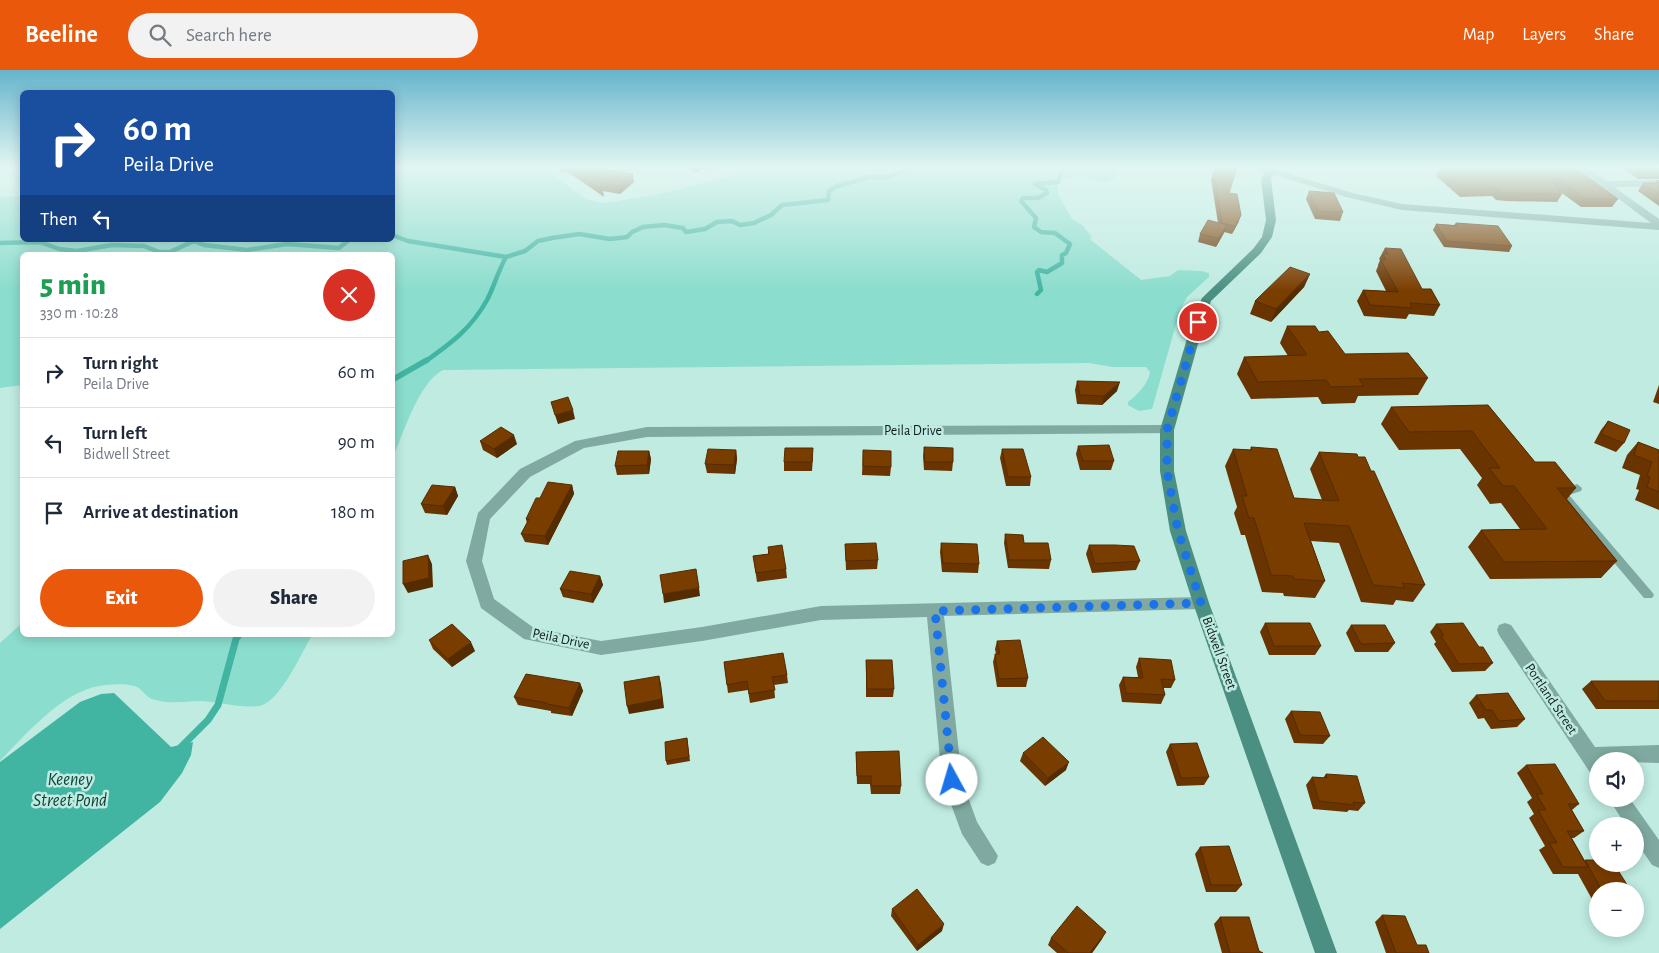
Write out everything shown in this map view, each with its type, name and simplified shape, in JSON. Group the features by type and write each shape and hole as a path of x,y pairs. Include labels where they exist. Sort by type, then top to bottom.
{"street":[{"name":"Bidwell Street","path":"1270,208 1271,220 1267,237 1257,252 1206,300 1200,315 1167,430 1167,471 1178,531 1201,603 1326,953"},
{"path":"1418,208 1659,226"},
{"path":"1636,208 1659,226"},
{"name":"Peila Drive","path":"1167,430 647,432 590,442 580,444 525,474 483,517 474,561 487,603 530,634 601,648 702,634 821,614 1201,603"},
{"path":"935,611 952,780 969,827 988,856"},
{"name":"Portland Street","path":"1505,630 1589,755"},
{"path":"1644,756 1659,754"},
{"path":"1624,807 1659,858"}],"lane":[{"path":"1577,488 1562,494 1648,595"}],"shaded area":[{"path":"0,208 20,208 20,242 395,242 395,208 1066,208 1072,219 1082,225 1092,237 1090,238 1091,240 1141,280 1170,276 1178,270 1209,273 1209,277 1187,297 1180,310 1152,409 1139,411 1128,405 1128,402 1139,392 1149,376 1150,372 1146,367 1113,367 1089,363 443,370 434,376 420,396 395,452 395,252 20,252 20,385 0,388"},
{"path":"20,625 20,637 311,637 282,688 266,703 258,706 237,706 201,701 164,702 150,698 139,688 129,685 99,686 85,690 58,706 33,727 0,761 0,643"}],"water":[{"name":"Keeney Street Pond","path":"114,693 171,747 193,742 191,755 182,773 160,802 0,929 0,762 80,702 101,694"}],"building":[{"path":"1220,208 1240,208 1241,215 1235,226 1222,223"},
{"path":"1317,208 1341,208 1343,212 1318,211"},
{"path":"1208,220 1227,225 1219,238 1200,234"},
{"path":"1456,223 1498,226 1512,246 1447,241 1436,224 1457,226"},
{"path":"1385,248 1401,249 1422,289 1431,289 1440,305 1410,303 1412,308 1370,305 1363,290 1398,292 1381,260 1386,260 1383,254 1388,254"},
{"path":"1290,267 1310,274 1276,309 1255,301"},
{"path":"1287,326 1315,326 1319,332 1328,331 1345,354 1408,353 1428,378 1359,379 1364,386 1331,387 1326,380 1258,382 1244,357 1307,355"},
{"path":"1077,381 1120,382 1104,396 1080,395"},
{"path":"568,397 573,410 555,415 551,402"},
{"path":"1488,405 1535,462 1555,462 1576,488 1557,488 1617,561 1504,562 1481,530 1547,529 1514,486 1503,486 1489,468 1500,468 1472,431 1409,432 1391,407"},
{"path":"1608,421 1630,430 1624,443 1601,434"},
{"path":"501,427 514,435 494,449 480,441"},
{"path":"1638,442 1659,450 1659,492 1647,487 1650,477 1647,476 1652,462 1634,455"},
{"path":"1109,445 1114,461 1083,461 1078,446"},
{"path":"924,447 953,448 953,462 925,462"},
{"path":"1251,447 1277,449 1294,498 1339,501 1319,452 1357,454 1358,457 1365,457 1371,471 1374,471 1425,585 1402,583 1405,588 1373,585 1349,526 1304,523 1325,581 1271,575 1254,518 1249,518 1242,496 1247,496 1233,449 1252,450"},
{"path":"785,448 813,448 812,462 784,462"},
{"path":"708,449 736,450 734,465 705,464"},
{"path":"1002,449 1023,449 1031,477 1008,477"},
{"path":"863,450 891,451 891,467 863,466"},
{"path":"618,451 649,451 647,465 615,466"},
{"path":"548,482 572,485 545,536 521,534 529,519 526,519 536,498 540,498"},
{"path":"432,485 455,487 443,506 421,504"},
{"path":"1005,534 1023,535 1024,543 1048,543 1051,560 1009,560"},
{"path":"876,543 878,560 846,561 845,544"},
{"path":"941,543 977,544 979,564 943,563"},
{"path":"782,545 786,569 756,573 753,556 769,554 768,547"},
{"path":"1089,545 1134,546 1140,561 1095,564"},
{"path":"428,555 429,578 403,584 403,561"},
{"path":"696,569 699,588 663,594 660,575"},
{"path":"570,571 600,576 591,594 560,589"},
{"path":"1265,623 1310,623 1321,646 1274,646"},
{"path":"1463,623 1479,647 1483,647 1493,663 1459,664 1441,636 1444,635 1436,624"},
{"path":"452,624 471,642 448,659 429,640"},
{"path":"1351,625 1385,625 1395,643 1361,644"},
{"path":"1020,640 1028,678 999,679 995,654 1000,654 997,641"},
{"path":"783,653 787,675 772,677 775,690 749,694 747,681 727,685 724,662"},
{"path":"1139,658 1171,660 1175,680 1161,679 1165,695 1126,693 1123,677 1143,678"},
{"path":"866,660 892,660 894,689 867,689"},
{"path":"526,674 580,683 569,708 514,697"},
{"path":"659,676 662,699 627,706 624,682"},
{"path":"1591,681 1659,681 1659,701 1605,701"},
{"path":"1508,693 1525,719 1499,721 1492,710 1486,710 1476,695"},
{"path":"1291,711 1320,712 1330,736 1300,735"},
{"path":"1043,737 1069,762 1048,778 1023,753"},
{"path":"687,738 689,757 666,761 665,742"},
{"path":"1197,743 1209,777 1181,778 1170,744"},
{"path":"899,751 901,786 871,786 871,776 857,776 856,752"},
{"path":"1555,764 1579,804 1568,804 1584,831 1567,831 1588,867 1563,867 1549,843 1557,843 1538,810 1546,810 1536,794 1543,794 1526,765"},
{"path":"1326,774 1357,776 1365,803 1353,802 1354,805 1319,801 1312,777 1327,778"},
{"path":"1229,846 1242,885 1211,885 1200,847"},
{"path":"1592,872 1619,872 1625,882 1597,882"},
{"path":"917,889 944,924 918,945 892,909"},
{"path":"1077,906 1106,932 1090,953 1068,953 1051,938"},
{"path":"1382,915 1405,916 1417,945 1426,945 1429,953 1396,953"},
{"path":"1220,917 1249,917 1259,951 1263,953 1230,953"}],"waterway":[{"path":"506,257 525,251 538,241 552,238 579,234 610,239 627,237 632,232 643,227 664,225 683,228 686,232 705,229 717,222 732,221 740,225 754,223 771,215 778,208"},
{"path":"1027,208 1036,218 1034,227 1041,232 1055,233 1070,244 1066,253 1062,255 1062,263 1047,272 1039,270 1037,272 1041,290 1037,294"},
{"path":"395,236 408,241 506,257"},
{"path":"0,243 40,242"},
{"path":"40,242 59,249 77,251 112,245 144,246 159,252"},
{"path":"170,252 192,242"},
{"path":"196,242 204,245 247,250 287,244 339,248 346,242"},
{"path":"159,252 170,252"},
{"path":"426,361 452,341 481,310 506,257"},
{"path":"395,378 427,360"},
{"path":"179,749 208,720 218,705 238,637"}],"route":[{"path":"952,780 935,611 1201,603 1178,531 1167,471 1167,430 1198,322"}]}
